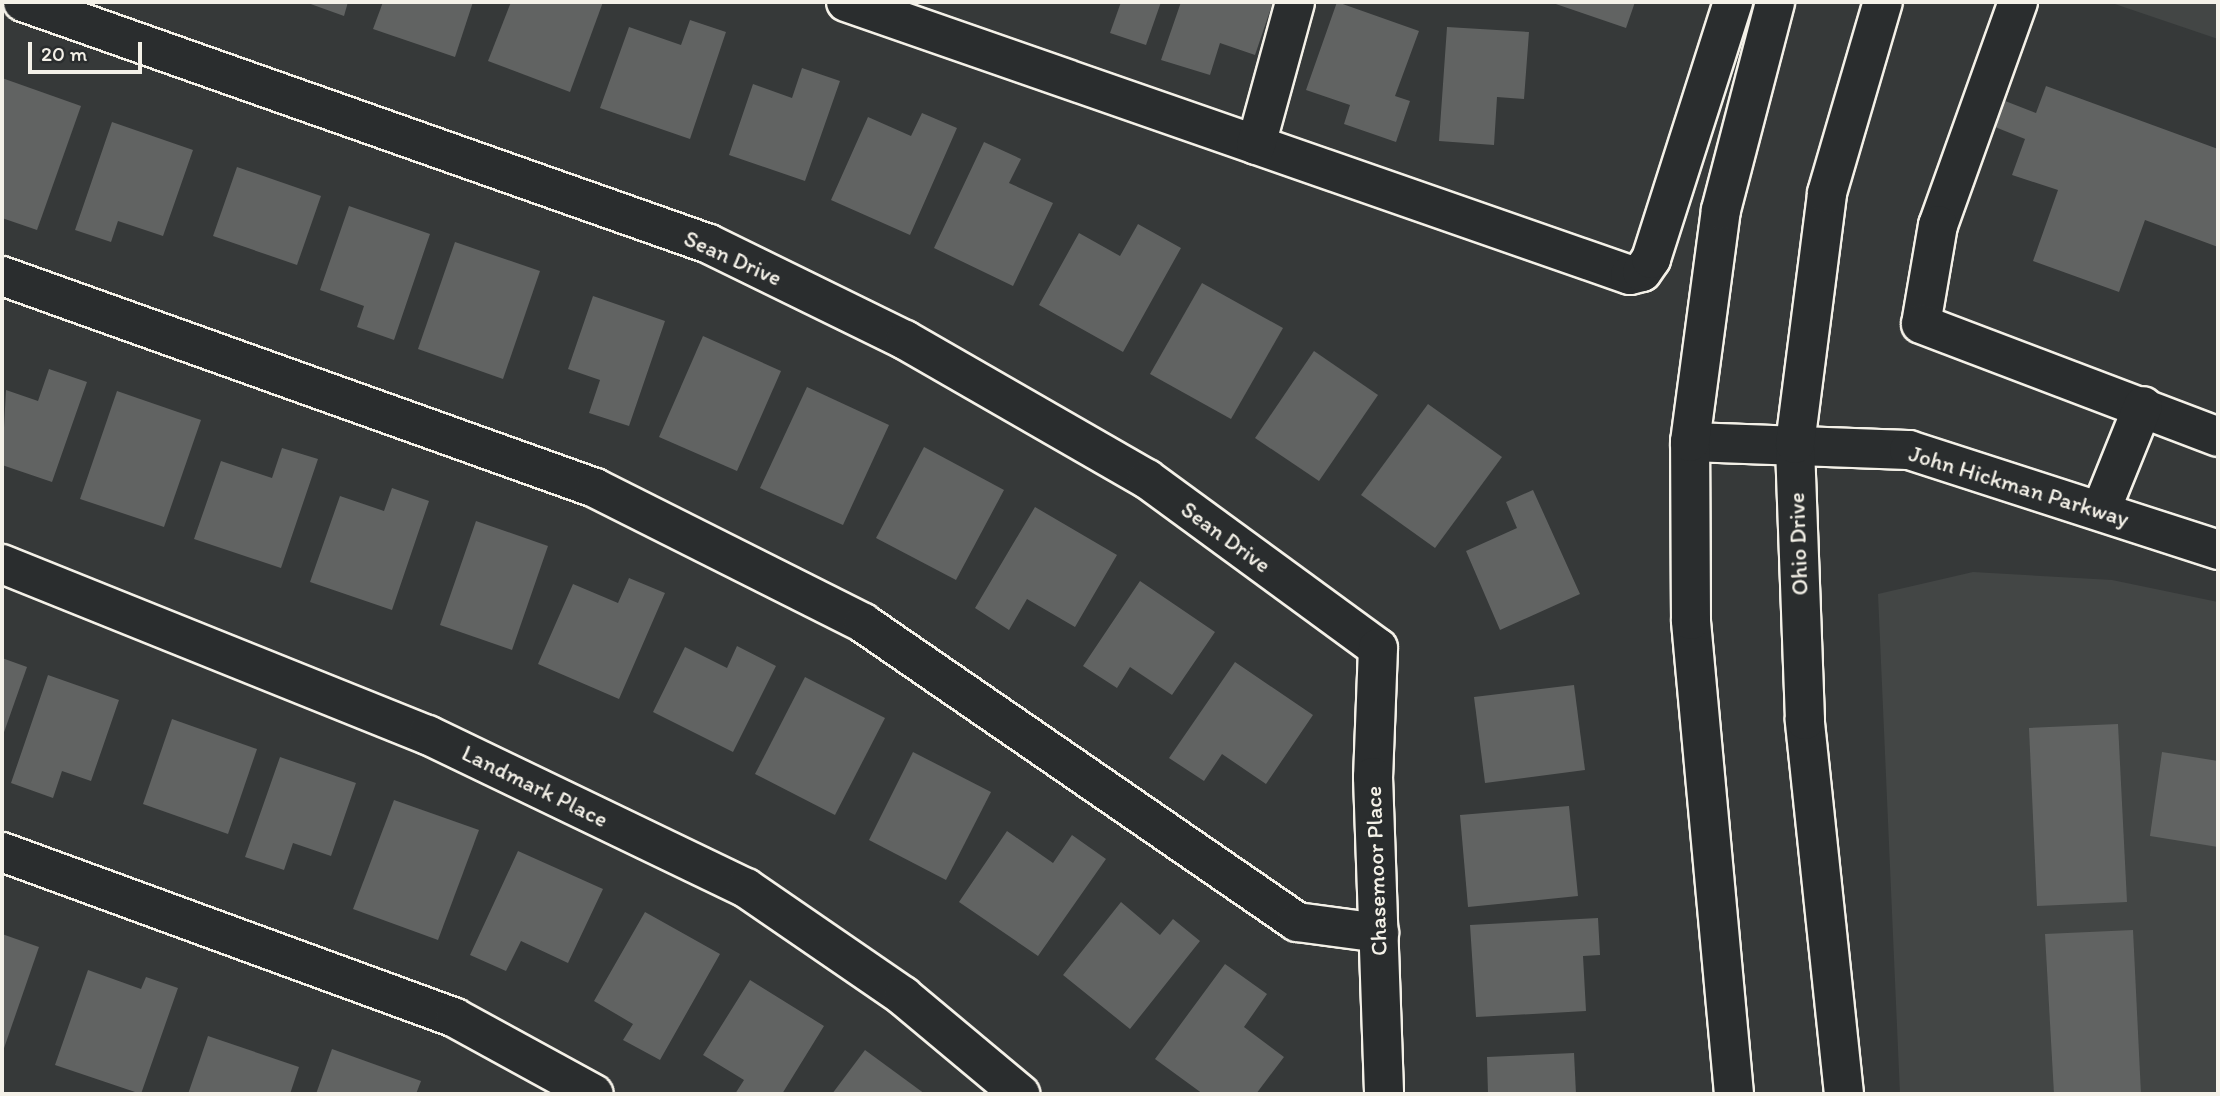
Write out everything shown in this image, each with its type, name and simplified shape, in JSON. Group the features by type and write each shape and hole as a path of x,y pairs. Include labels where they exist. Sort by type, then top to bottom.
{"street":[{"name":"Sean Drive","path":"23,2 709,244 905,340 1147,479 1378,648"},
{"path":"846,2 1630,275 1642,272 1732,2"},
{"path":"1256,145 1296,2"},
{"path":"1734,1094 1692,621 1690,442 1718,221 1775,2"},
{"name":"Ohio Drive","path":"1844,1094 1804,709 1795,444 1828,193 1883,2"},
{"path":"2018,2 1938,225 1921,324 2143,406 2218,437"},
{"path":"2,276 595,488 863,623 1297,922 1378,933"},
{"path":"2101,510 2143,406"},
{"name":"John Hickman Parkway","path":"1690,442 1909,450 2101,510 2218,551"},
{"name":"Landmark Place","path":"2,564 428,735 746,888 903,996 1020,1094"},
{"name":"Chasemoor Place","path":"1378,648 1373,777 1384,1094"},
{"path":"2,852 455,1018 594,1094"}],"shaded area":[{"path":"2109,2 2218,2 2218,39"},
{"path":"1973,572 2112,580 2218,602 2218,1094 1900,1094 1878,594"}],"building":[{"path":"305,2 348,2 344,16"},
{"path":"383,2 473,2 455,57 373,29"},
{"path":"511,2 603,2 570,92 488,61"},
{"path":"1121,2 1161,2 1146,45 1110,33"},
{"path":"1181,2 1273,2 1255,55 1220,43 1210,75 1161,60"},
{"path":"1337,2 1419,31 1395,96 1410,101 1396,142 1344,124 1350,105 1306,90"},
{"path":"1550,2 1635,2 1626,28"},
{"path":"690,20 726,32 690,139 600,108 629,27 681,45"},
{"path":"1447,27 1529,32 1524,99 1497,97 1494,145 1439,141"},
{"path":"802,68 840,81 805,181 729,155 753,84 792,98"},
{"path":"2,78 81,106 37,230 2,218"},
{"path":"2046,86 2218,149 2218,247 2145,220 2119,292 2033,261 2058,190 2012,175 2025,139 1990,125 2000,99 2036,113"},
{"path":"922,113 957,128 910,235 831,200 868,117 911,136"},
{"path":"112,122 193,150 163,236 118,221 111,242 75,230"},
{"path":"984,142 1021,159 1009,183 1053,203 1013,286 934,248"},
{"path":"237,167 321,196 297,265 213,236"},
{"path":"349,206 430,234 394,340 357,327 364,306 320,290"},
{"path":"1138,224 1181,248 1123,352 1039,305 1079,233 1120,256"},
{"path":"455,242 540,271 503,379 418,349"},
{"path":"1202,283 1283,328 1231,419 1150,374"},
{"path":"593,296 665,321 629,426 589,413 600,380 568,369"},
{"path":"703,336 781,371 737,471 659,437"},
{"path":"1314,351 1378,395 1319,481 1255,438"},
{"path":"49,369 87,382 52,482 2,465 6,390 38,401"},
{"path":"807,387 889,425 843,525 760,488"},
{"path":"117,391 201,420 164,527 80,499"},
{"path":"1428,404 1502,457 1435,548 1361,495"},
{"path":"924,447 1004,490 956,580 876,538"},
{"path":"282,448 318,459 281,568 194,539 221,461 272,478"},
{"path":"392,488 429,501 392,610 310,582 340,496 384,511"},
{"path":"1533,490 1580,594 1500,630 1466,551 1517,528 1506,502"},
{"path":"1035,507 1117,555 1075,627 1027,599 1009,630 975,608"},
{"path":"476,521 548,546 512,650 440,625"},
{"path":"629,578 665,593 619,699 538,664 573,584 618,603"},
{"path":"1140,581 1215,632 1172,695 1130,667 1117,688 1083,666"},
{"path":"737,646 776,666 733,752 653,712 685,647 727,668"},
{"path":"2,658 27,667 2,738"},
{"path":"1235,662 1313,715 1266,784 1222,754 1204,781 1169,758"},
{"path":"48,675 119,700 91,781 62,771 53,798 11,783"},
{"path":"805,677 885,718 835,815 755,774"},
{"path":"1574,685 1585,770 1485,783 1474,697"},
{"path":"172,719 257,749 228,834 143,804"},
{"path":"2118,724 2127,902 2037,906 2029,728"},
{"path":"913,752 991,792 946,880 869,840"},
{"path":"2162,752 2218,761 2218,847 2150,836"},
{"path":"280,757 356,783 331,856 293,843 284,870 245,857"},
{"path":"394,800 479,830 438,940 353,909"},
{"path":"1569,806 1578,896 1468,907 1460,815"},
{"path":"1007,831 1053,863 1072,835 1106,859 1038,956 959,902"},
{"path":"518,851 603,889 568,963 521,941 506,971 470,955"},
{"path":"1121,902 1160,935 1173,919 1200,941 1130,1029 1063,975"},
{"path":"645,912 720,954 660,1060 623,1040 633,1024 594,1001"},
{"path":"1598,918 1600,955 1583,956 1586,1011 1476,1017 1470,925"},
{"path":"2133,930 2141,1094 2054,1094 2045,934"},
{"path":"2,934 39,947 2,1054"},
{"path":"1225,964 1267,994 1244,1027 1284,1057 1256,1094 1203,1094 1155,1059"},
{"path":"88,970 141,989 146,977 178,988 141,1094 55,1065"},
{"path":"750,980 824,1026 782,1094 735,1094 744,1080 703,1055"},
{"path":"208,1036 299,1067 290,1094 188,1094"},
{"path":"332,1049 421,1081 416,1094 316,1094"},
{"path":"865,1050 925,1094 832,1094"},
{"path":"1574,1053 1576,1094 1488,1094 1487,1057"}]}
